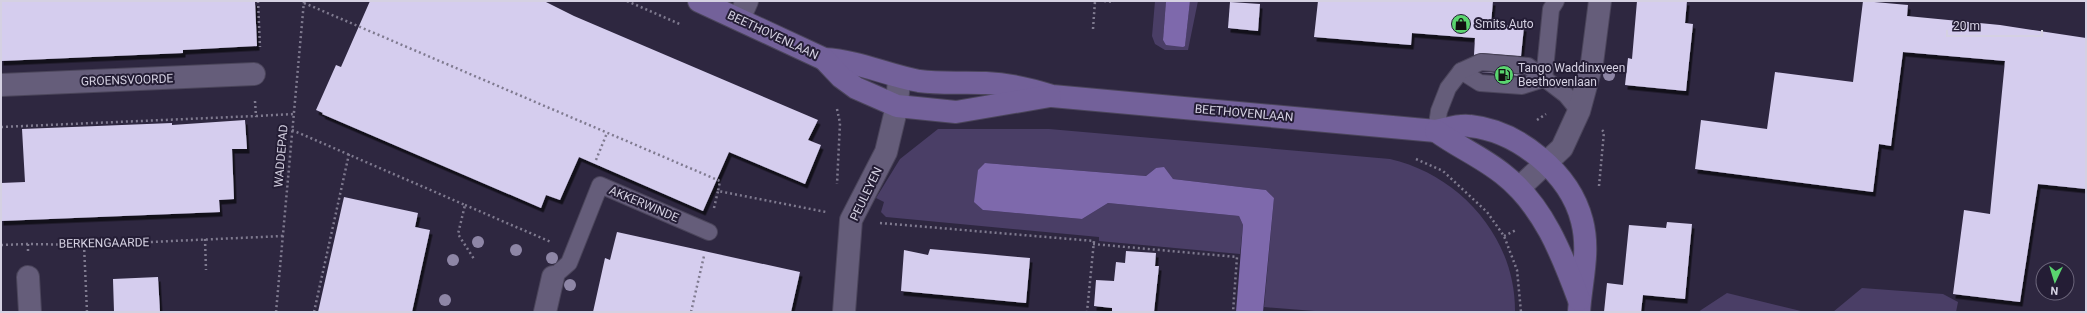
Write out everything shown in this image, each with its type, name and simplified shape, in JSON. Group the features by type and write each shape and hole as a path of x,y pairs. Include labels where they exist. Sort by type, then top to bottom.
{"main road":[{"name":"BEETHOVENLAAN","path":"699,1 743,10 824,58 841,77 856,88 897,106 956,112 1052,96"},
{"name":"BEETHOVENLAAN","path":"824,58 852,62 899,78 937,83 986,83 1021,87 1052,96 1436,130 1468,125 1488,129 1526,147 1546,163 1561,178 1575,201 1582,222 1586,257 1579,308"},
{"path":"1436,130 1462,149 1486,162 1519,188 1531,202 1558,248 1579,308"}],"street":[{"path":"1519,188 1562,148 1579,111 1592,63 1600,1"},
{"name":"GROENSVOORDE","path":"1,85 254,74"},
{"name":"PEULEYEN","path":"844,312 846,217 886,152 897,106 899,78"},
{"path":"28,277 30,312"},
{"name":"AKKERWINDE","path":"545,312 553,277"}],"lane":[{"path":"1544,78 1551,9 1556,1"},
{"path":"1436,130 1441,105 1448,88 1461,71 1481,62 1528,66 1566,95 1579,111"},
{"name":"AKKERWINDE","path":"553,277 569,263 600,185 709,232"}],"path":[{"path":"256,116 254,74 260,50 258,1"},
{"path":"1092,29 1095,1"},
{"path":"1104,1 1114,2"},
{"path":"304,2 720,181 718,191 846,217 1237,257 1233,312"},
{"name":"WADDEPAD","path":"276,312 304,2"},
{"path":"835,103 840,123 846,217"},
{"path":"1,128 294,114"},
{"path":"292,130 573,251"},
{"path":"314,312 349,154"},
{"path":"1463,191 1487,212 1504,236 1517,270 1521,312"},
{"path":"465,205 458,234 474,259"},
{"name":"BERKENGAARDE","path":"1,244 84,245 283,236"},
{"path":"205,240 206,270"},
{"path":"1087,312 1094,243"},
{"path":"28,244 28,277"},
{"path":"84,245 87,312"}],"shaded area":[{"path":"1155,1 1166,1 1163,40 1185,46 1190,1 1198,1 1188,50 1165,50 1155,44 1152,36"},
{"path":"1166,1 1190,1 1185,46 1183,47 1166,45 1163,40"},
{"path":"938,129 1049,129 1390,159 1416,167 1439,179 1461,195 1479,214 1494,235 1506,259 1513,285 1515,312 1327,312 1264,307 1274,198 1266,190 1173,179 1156,168 1146,176 985,163 983,210 1082,219 1108,203 1239,216 1243,225 1240,254 1099,241 1099,237 886,217 881,212 884,202 876,198 900,159"},
{"path":"985,163 1146,176 1156,168 1164,167 1173,179 1266,190 1274,198 1263,312 1236,312 1243,225 1239,216 1108,203 1082,219 983,210 974,202 978,170"},
{"path":"1862,288 1943,294 1958,302 1956,312 1833,312"},
{"path":"1727,293 1801,311 1816,312 1698,312"}],"building":[{"path":"1,1 255,1 257,46 183,50 183,53 1,61"},
{"path":"370,1 544,1 574,16 818,120 808,140 821,145 805,184 729,152 703,211 579,157 560,200 546,195 541,208 322,114 323,113 316,110 336,65 341,67"},
{"path":"1318,1 1493,1 1491,24 1524,27 1521,56 1482,53 1474,55 1475,38 1412,33 1411,45 1314,37"},
{"path":"1637,1 1687,1 1685,23 1693,24 1686,91 1625,85 1628,58 1632,59"},
{"path":"1863,1 1908,5 1907,16 2000,25 2086,38 2086,189 2038,184 2020,302 1953,294 1964,210 1990,214 2005,61 1903,52 1891,146 1879,144 1873,192 1695,169 1701,120 1767,129 1775,72 1853,82"},
{"path":"1230,2 1260,4 1258,31 1228,28"},
{"path":"1481,72 1483,72 1524,75 1521,76"},
{"path":"245,120 247,149 232,149 234,199 219,200 220,212 1,221 1,183 25,182 22,129 172,123 172,125"},
{"path":"344,197 418,213 415,227 430,230 412,312 318,312"},
{"path":"1667,222 1692,224 1685,299 1643,295 1641,312 1604,312 1607,283 1623,285 1629,225 1666,228"},
{"path":"617,232 800,272 791,312 593,312 605,258 610,260"},
{"path":"930,249 1030,258 1026,303 901,291 904,250 928,255"},
{"path":"1126,251 1156,253 1155,266 1159,266 1154,312 1112,312 1112,308 1094,306 1096,280 1114,281 1116,262 1125,263"},
{"path":"158,277 160,312 114,312 113,279"}],"place":[{"name":"Smits Auto","path":"1461,24"},
{"name":"Tango Waddinxveen Beethovenlaan","path":"1504,75"}]}
